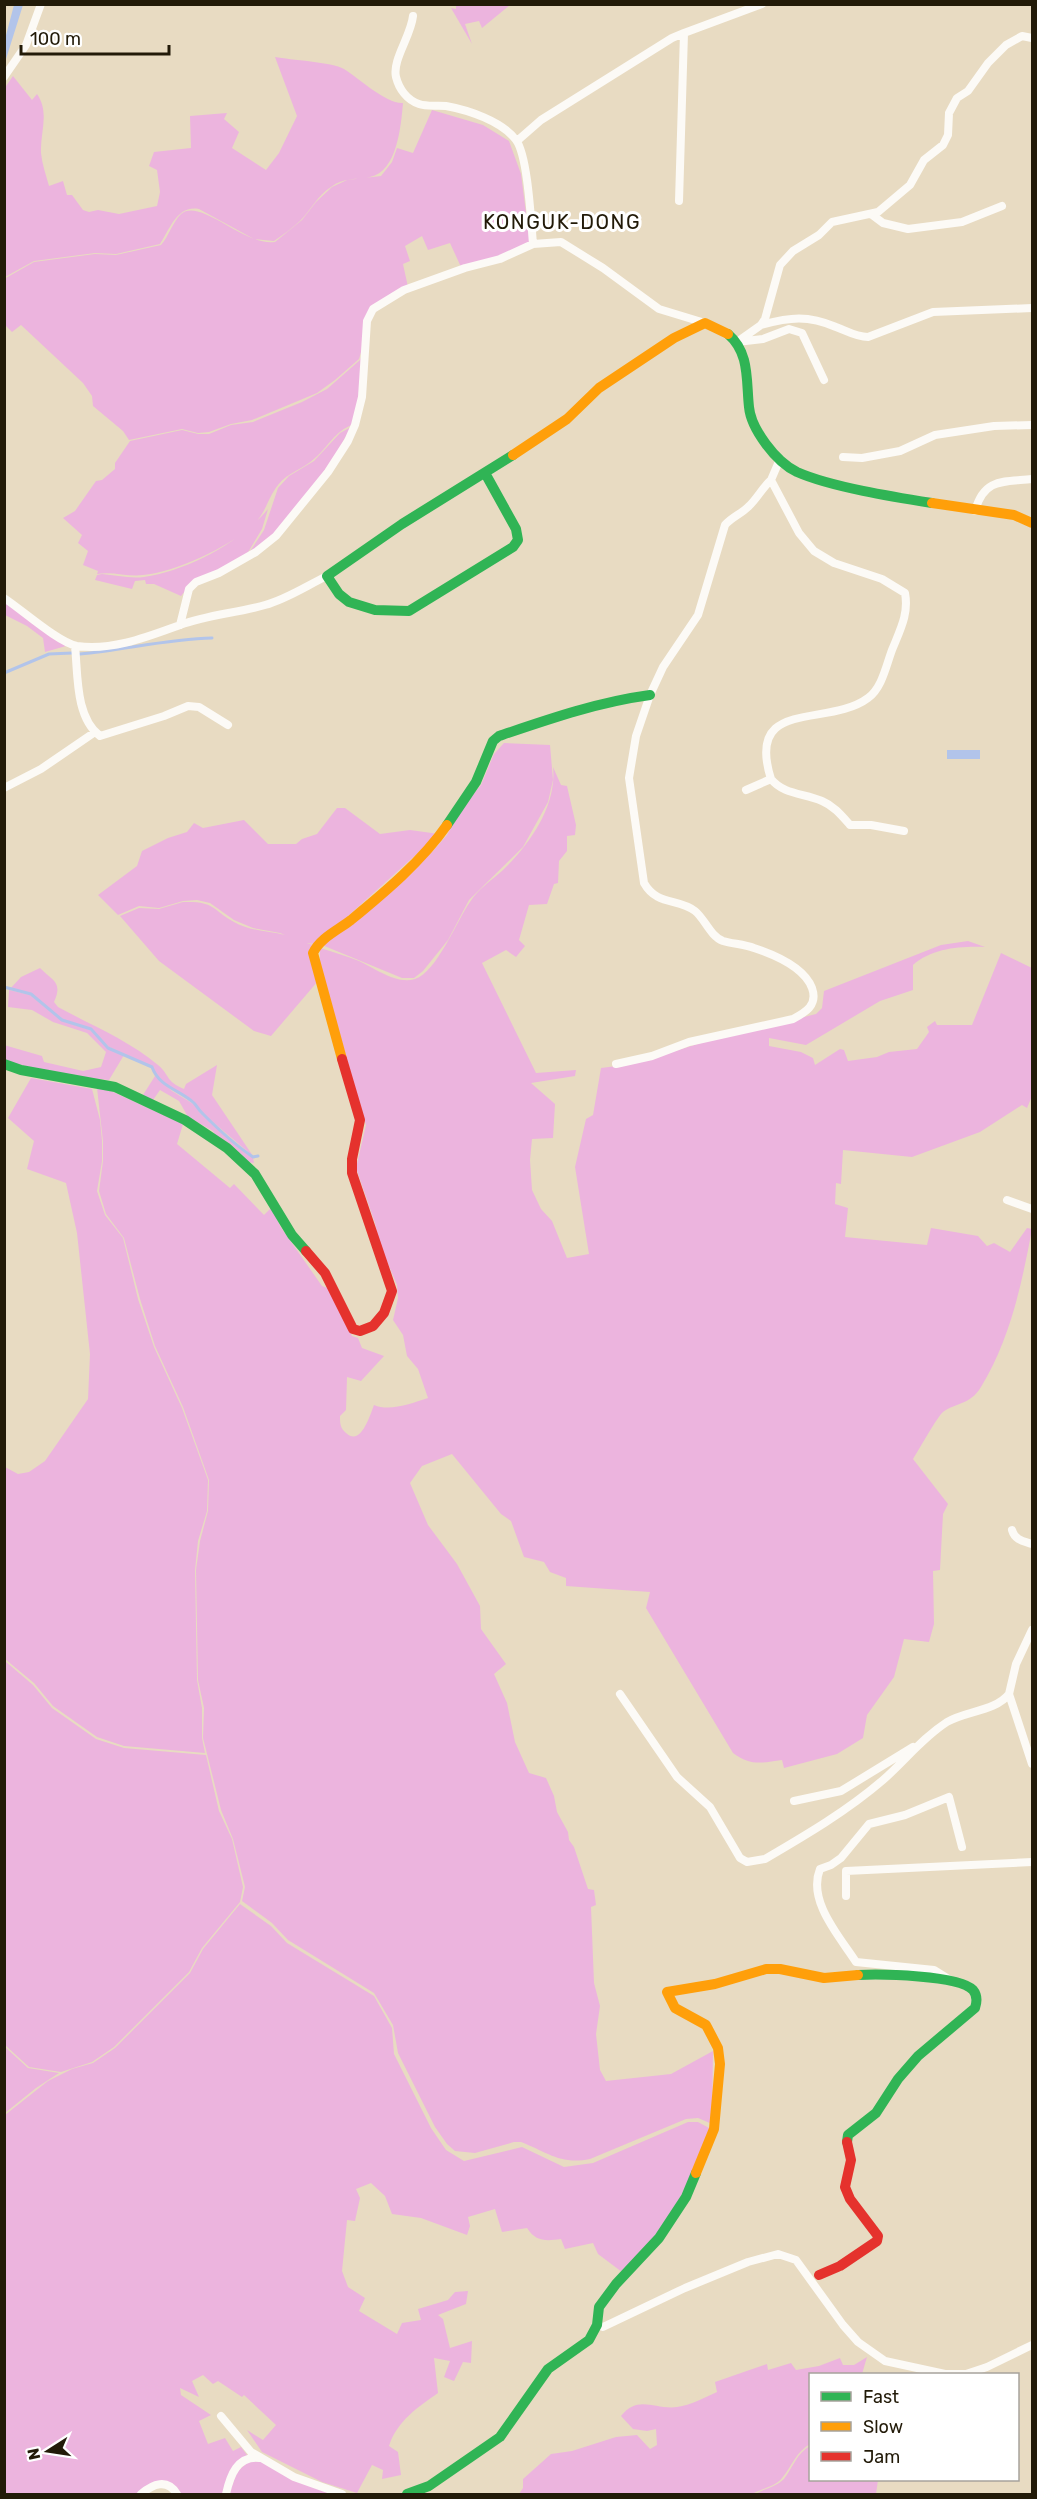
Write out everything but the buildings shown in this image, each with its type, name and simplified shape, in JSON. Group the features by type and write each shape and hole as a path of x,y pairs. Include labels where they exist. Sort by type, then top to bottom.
{"street":[{"path":"4,77 27,45 41,4"},
{"path":"517,141 541,120 672,38 762,4"},
{"path":"413,16 412,29 396,64 396,75 400,88 407,97 420,104 455,108 503,127 517,141 525,171 534,244"},
{"path":"679,201 684,33"},
{"path":"761,326 769,309 780,265 793,251 819,235 832,222 878,212 910,185 924,160 943,145 948,135 949,113 957,98 968,91 988,63 1006,45 1022,36 1032,38"},
{"path":"871,214 883,223 908,229 962,222 1002,206"},
{"path":"180,625 189,589 196,582 219,573 256,552 276,536 328,472 348,441 362,397 367,321 373,309 404,291 465,268 500,260 534,244 561,242 568,245 659,309 723,330 737,342 746,364 750,410 754,422 764,441 780,459 795,471 834,483 975,511 1014,515 1032,523"},
{"path":"737,342 761,326 801,317 831,324 858,337 868,337 933,312 1032,308"},
{"path":"4,598 59,638 75,646 142,640 180,625 287,598 327,576 402,524 567,419 588,397 623,371 674,338 705,323"},
{"path":"737,342 763,339 789,329 802,333 824,380"},
{"path":"843,458 862,458 900,451 935,435 994,426 1032,424"},
{"path":"616,1064 652,1056 689,1042 793,1019 813,1005 814,993 809,980 800,970 754,948 721,940 695,912 656,897 644,883 629,778 636,736 650,695 663,667 698,615 725,525 732,517 751,504 760,489 771,480 780,459"},
{"path":"327,576 345,601 384,611 403,612 422,603 513,547 518,540 516,529 484,473"},
{"path":"975,511 978,499 986,488 1004,482 1032,479"},
{"path":"771,480 799,533 814,551 834,564 882,579 905,593 908,607 879,686 869,698 846,708 788,721 776,726 769,734 766,749 771,779 783,790 823,801 841,814 850,825 871,825 904,831"},
{"path":"75,646 78,689 86,716 95,732 100,736 188,706 199,707 228,725"},
{"path":"4,1064 21,1070 115,1087 185,1120 209,1135 255,1174 292,1235 325,1273 353,1329 358,1332 369,1330 386,1311 392,1292 352,1173 350,1161 359,1135 360,1120 313,959 314,949 322,939 352,919 431,848 476,782 493,741 499,736 562,714 619,699 650,695"},
{"path":"4,788 41,769 95,732"},
{"path":"747,790 771,779"},
{"path":"1007,1200 1032,1209"},
{"path":"1012,1530 1014,1536 1020,1541 1032,1544"},
{"path":"794,1801 841,1791 921,1742 949,1721 970,1711 1004,1700 1009,1694 1016,1664 1032,1630"},
{"path":"620,1694 677,1777 710,1807 740,1858 747,1862 765,1859 855,1803 902,1763 921,1742"},
{"path":"1009,1694 1028,1739 1032,1764"},
{"path":"815,2278 840,2266 877,2241 878,2236 850,2199 845,2187 851,2160 846,2145 848,2135 885,2102 898,2079 918,2056 975,2008 976,1994 970,1988 953,1982 934,1970 856,1962 817,1894 820,1869 841,1858 868,1824 905,1815 949,1797 963,1847"},
{"path":"846,1896 846,1872 1032,1862"},
{"path":"407,2494 429,2486 500,2437 548,2369 589,2340 597,2325 597,2315 602,2301 659,2238 677,2213 707,2151 714,2128 720,2064 718,2048 706,2025 675,2008 668,1992 699,1987 773,1968 823,1978 865,1975 953,1982"},
{"path":"597,2325 603,2327 685,2288 748,2262 778,2254 796,2260 815,2278 858,2342 885,2361 940,2373"},
{"path":"969,2373 987,2367 1032,2345"},
{"path":"220,2416 251,2452 294,2477 342,2494"},
{"path":"226,2494 231,2475 241,2463 253,2457 263,2459"},
{"path":"141,2494 152,2486 162,2483 172,2487 177,2494"}],"shaded area":[{"path":"456,4 510,5 482,28 479,21 465,24 472,44 451,8 456,9"},
{"path":"275,57 321,63 344,69 389,100 403,103 396,147 386,167 370,177 345,180 331,187 300,221 274,241 254,239 199,209 191,209 175,219 160,244 116,254 95,253 34,261 5,277 4,89 13,76 32,100 37,94 41,101 44,115 41,153 49,186 63,181 67,195 72,195 83,210 119,214 157,206 160,192 157,170 149,166 154,152 191,148 190,116 227,113 224,119 239,132 232,148 266,170 279,153 297,116"},
{"path":"432,110 483,125 509,141 521,174 530,244 498,258 461,267 450,243 428,250 422,236 405,246 410,261 403,264 408,287 375,306 359,359 317,393 252,420 209,432 198,433 182,429 129,440 123,431 93,406 92,396 83,383 21,325 12,332 5,325 4,279 34,262 95,254 116,255 161,245 181,214 189,211 211,217 263,242 275,242 302,220 332,187 347,180 381,176 392,162 397,148 413,153"},
{"path":"362,354 359,399 352,425 336,435 311,462 282,481 274,490 260,517 241,535 200,558 156,573 97,574 98,571 83,565 88,551 78,543 82,535 63,518 75,511 96,481 102,480 115,469 115,463 130,441 182,430 209,434 231,425 253,422 327,389 360,360"},
{"path":"351,427 334,458 275,535 249,553 264,530 278,488 289,476 314,461 340,433"},
{"path":"268,509 262,529 247,554 189,586 181,596 154,584 146,584 145,580 135,581 132,589 95,580 97,575 102,574 144,577 161,574 195,562 243,533"},
{"path":"4,602 66,646 45,652 43,638 27,626 5,615"},
{"path":"504,743 550,745 553,780 548,802 523,847 469,900 448,940 423,971 414,978 402,978 322,945 433,851 447,835 460,810 481,785 494,754"},
{"path":"553,767 561,785 567,786 576,825 575,835 567,836 567,851 559,861 558,883 554,884 547,904 529,905 519,940 525,946 516,957 506,950 482,963 536,1073 576,1070 575,1076 531,1083 555,1104 553,1138 532,1139 530,1160 532,1190 541,1209 552,1221 567,1258 589,1254 575,1167 586,1119 593,1115 601,1068 633,1064 701,1043 816,1014 822,1008 824,991 941,945 968,941 985,947 947,949 921,959 913,965 913,990 880,1001 806,1045 769,1038 769,1046 801,1052 813,1058 815,1065 840,1049 844,1050 848,1061 877,1057 889,1052 917,1049 929,1032 927,1027 935,1021 937,1025 972,1025 1001,953 1032,968 1032,1096 1027,1108 1022,1105 980,1132 912,1157 843,1150 841,1184 836,1183 835,1204 848,1208 845,1237 927,1245 931,1228 978,1236 987,1246 994,1243 1010,1252 1027,1228 1032,1229 1014,1311 991,1369 977,1393 940,1415 913,1459 948,1504 943,1514 940,1570 933,1571 934,1624 929,1642 904,1639 894,1677 867,1715 863,1738 837,1754 784,1768 782,1760 751,1762 739,1757 733,1753 646,1608 650,1592 566,1586 566,1578 550,1572 544,1562 524,1557 511,1521 501,1514 452,1454 422,1466 410,1483 428,1525 457,1564 480,1606 481,1629 506,1664 494,1674 507,1703 515,1742 529,1773 546,1778 588,1889 594,1890 596,1905 591,1907 594,1983 600,2006 596,2034 600,2070 606,2081 671,2074 713,2051 712,2124 698,2118 686,2119 590,2159 579,2160 562,2159 521,2142 475,2153 455,2151 435,2127 398,2053 393,2025 374,1993 288,1940 272,1923 242,1901 245,1887 233,1839 221,1810 203,1738 204,1708 198,1680 196,1570 200,1541 208,1511 209,1480 183,1407 155,1346 124,1238 106,1214 99,1191 103,1141 97,1088 111,1091 183,1124 177,1144 230,1188 234,1184 264,1215 272,1207 280,1226 322,1286 330,1289 352,1336 358,1338 362,1348 384,1356 361,1381 347,1377 346,1410 340,1416 341,1425 346,1433 356,1436 360,1433 374,1405 387,1408 428,1398 418,1369 407,1356 403,1335 393,1320 398,1298 397,1285 380,1245 356,1168 366,1125 320,965 320,948 354,959 393,978 408,980 423,974 439,956 473,897 513,860 532,836 551,796"},
{"path":"337,808 345,808 380,834 410,830 439,834 317,944 305,943 280,933 253,928 234,920 210,903 197,900 183,901 159,908 139,906 118,915 98,895 137,866 142,851 168,838 187,832 194,823 203,828 244,820 268,844 296,844 302,839 317,834"},
{"path":"183,902 207,904 240,925 316,945 318,981 271,1036 254,1031 159,961 120,916 139,908 159,909"},
{"path":"40,968 53,979 57,986 54,1002 58,1007 134,1048 158,1065 178,1086 184,1089 186,1084 217,1065 212,1095 253,1156 201,1112 196,1105 162,1080 153,1067 109,1047 91,1028 62,1019 31,993 10,989 21,977"},
{"path":"9,990 30,995 62,1021 90,1030 108,1048 124,1055 109,1080 67,1076 5,1061 4,1045 42,1056 44,1062 83,1071 101,1067 106,1052 87,1033 53,1022 32,1010 8,1007"},
{"path":"155,1076 172,1091 195,1105 200,1113 253,1158 254,1163 242,1161 218,1141 213,1131 188,1117 179,1101 160,1090 153,1100 143,1095"},
{"path":"31,1078 92,1089 100,1120 102,1141 102,1161 97,1191 105,1215 123,1238 138,1299 154,1347 182,1408 208,1480 207,1511 198,1541 195,1570 197,1680 202,1708 202,1738 205,1753 124,1746 97,1737 53,1706 34,1683 5,1659 5,1467 18,1474 29,1472 45,1461 88,1399 90,1354 77,1233 66,1183 27,1169 34,1141 8,1118"},
{"path":"5,1661 33,1685 52,1708 96,1739 124,1748 206,1755 219,1811 232,1839 243,1887 240,1902 202,1948 189,1972 114,2047 92,2062 61,2072 29,2067 5,2045"},
{"path":"240,1904 271,1926 287,1943 374,1996 392,2028 394,2054 431,2128 446,2150 464,2161 522,2147 564,2167 593,2163 688,2122 698,2122 711,2129 707,2142 670,2219 622,2272 598,2254 593,2243 565,2249 561,2239 542,2240 530,2233 527,2228 502,2232 495,2209 468,2217 470,2226 467,2235 421,2218 392,2214 385,2196 371,2183 356,2189 360,2198 355,2221 347,2220 342,2271 348,2287 365,2298 359,2311 397,2334 402,2323 421,2320 418,2309 448,2300 455,2292 468,2291 466,2304 438,2315 443,2319 450,2348 472,2341 471,2363 463,2362 454,2381 444,2377 450,2361 434,2358 438,2393 403,2422 389,2446 398,2452 401,2475 382,2479 383,2470 372,2465 357,2493 322,2482 262,2452 247,2430 263,2440 276,2425 244,2395 242,2397 218,2381 213,2384 203,2375 192,2381 199,2397 180,2388 181,2395 211,2415 199,2421 208,2444 225,2438 233,2451 241,2447 247,2455 223,2494 180,2494 170,2483 137,2494 5,2494 5,2115 48,2081 72,2069 93,2063 115,2048 190,1973 203,1949"},
{"path":"5,2047 28,2068 59,2073 5,2113"},
{"path":"867,2357 862,2373 809,2373 809,2445 798,2455 779,2481 752,2494 519,2494 523,2488 523,2479 551,2454 572,2451 616,2437 637,2435 650,2449 657,2445 656,2429 647,2431 633,2429 621,2416 627,2409 634,2406 640,2404 669,2407 687,2405 717,2392 715,2382 767,2364 768,2370 791,2363 796,2370 819,2366 840,2358 843,2365 854,2365"},
{"path":"809,2447 809,2481 878,2481 876,2494 755,2494 781,2482 798,2456"},
{"path":"249,2461 262,2462 334,2494 229,2494 237,2472"}],"water":[{"path":"14,5 23,5 6,59 5,39"},
{"path":"947,750 980,750 980,759 947,759"}],"waterway":[{"path":"80,654 179,640 212,638"},
{"path":"4,673 49,654 72,653"},
{"path":"4,987 31,994 62,1020 91,1029 108,1048 152,1067 155,1074 165,1084 194,1103 233,1142 253,1157 258,1156"}],"traffic: fast":[{"path":"728,334 735,341 744,358 749,407 754,425 766,444 781,461 797,472 827,482 932,503"},
{"path":"485,473 516,529 518,540 513,547 409,611 375,610 349,602 339,594 327,576 402,524 513,455"},
{"path":"447,825 476,782 493,741 499,736 555,717 650,695"},
{"path":"4,1064 21,1070 115,1087 185,1120 227,1148 255,1174 292,1235 306,1251"},
{"path":"847,2142 848,2135 876,2113 898,2079 918,2056 975,2008 977,2001 973,1990 952,1981 918,1976 858,1975"},
{"path":"407,2494 429,2486 500,2437 548,2369 589,2340 597,2325 599,2307 616,2284 659,2238 686,2197 696,2173"}],"traffic: slow":[{"path":"513,455 567,419 599,388 674,338 705,323 728,334"},
{"path":"932,503 1014,515 1032,523"},
{"path":"342,1059 313,953 325,939 402,876 447,825"},
{"path":"696,2173 714,2129 720,2064 718,2048 706,2025 675,2008 667,1992 715,1984 766,1969 780,1969 824,1978 858,1975"}],"traffic: jam":[{"path":"306,1251 325,1273 353,1329 360,1331 373,1326 384,1313 392,1291 352,1173 352,1159 360,1120 342,1059"},
{"path":"819,2275 840,2266 877,2241 878,2236 850,2199 845,2187 851,2160 847,2142"}],"district":[{"name":"KONGUK-DONG","path":"562,222"}]}
